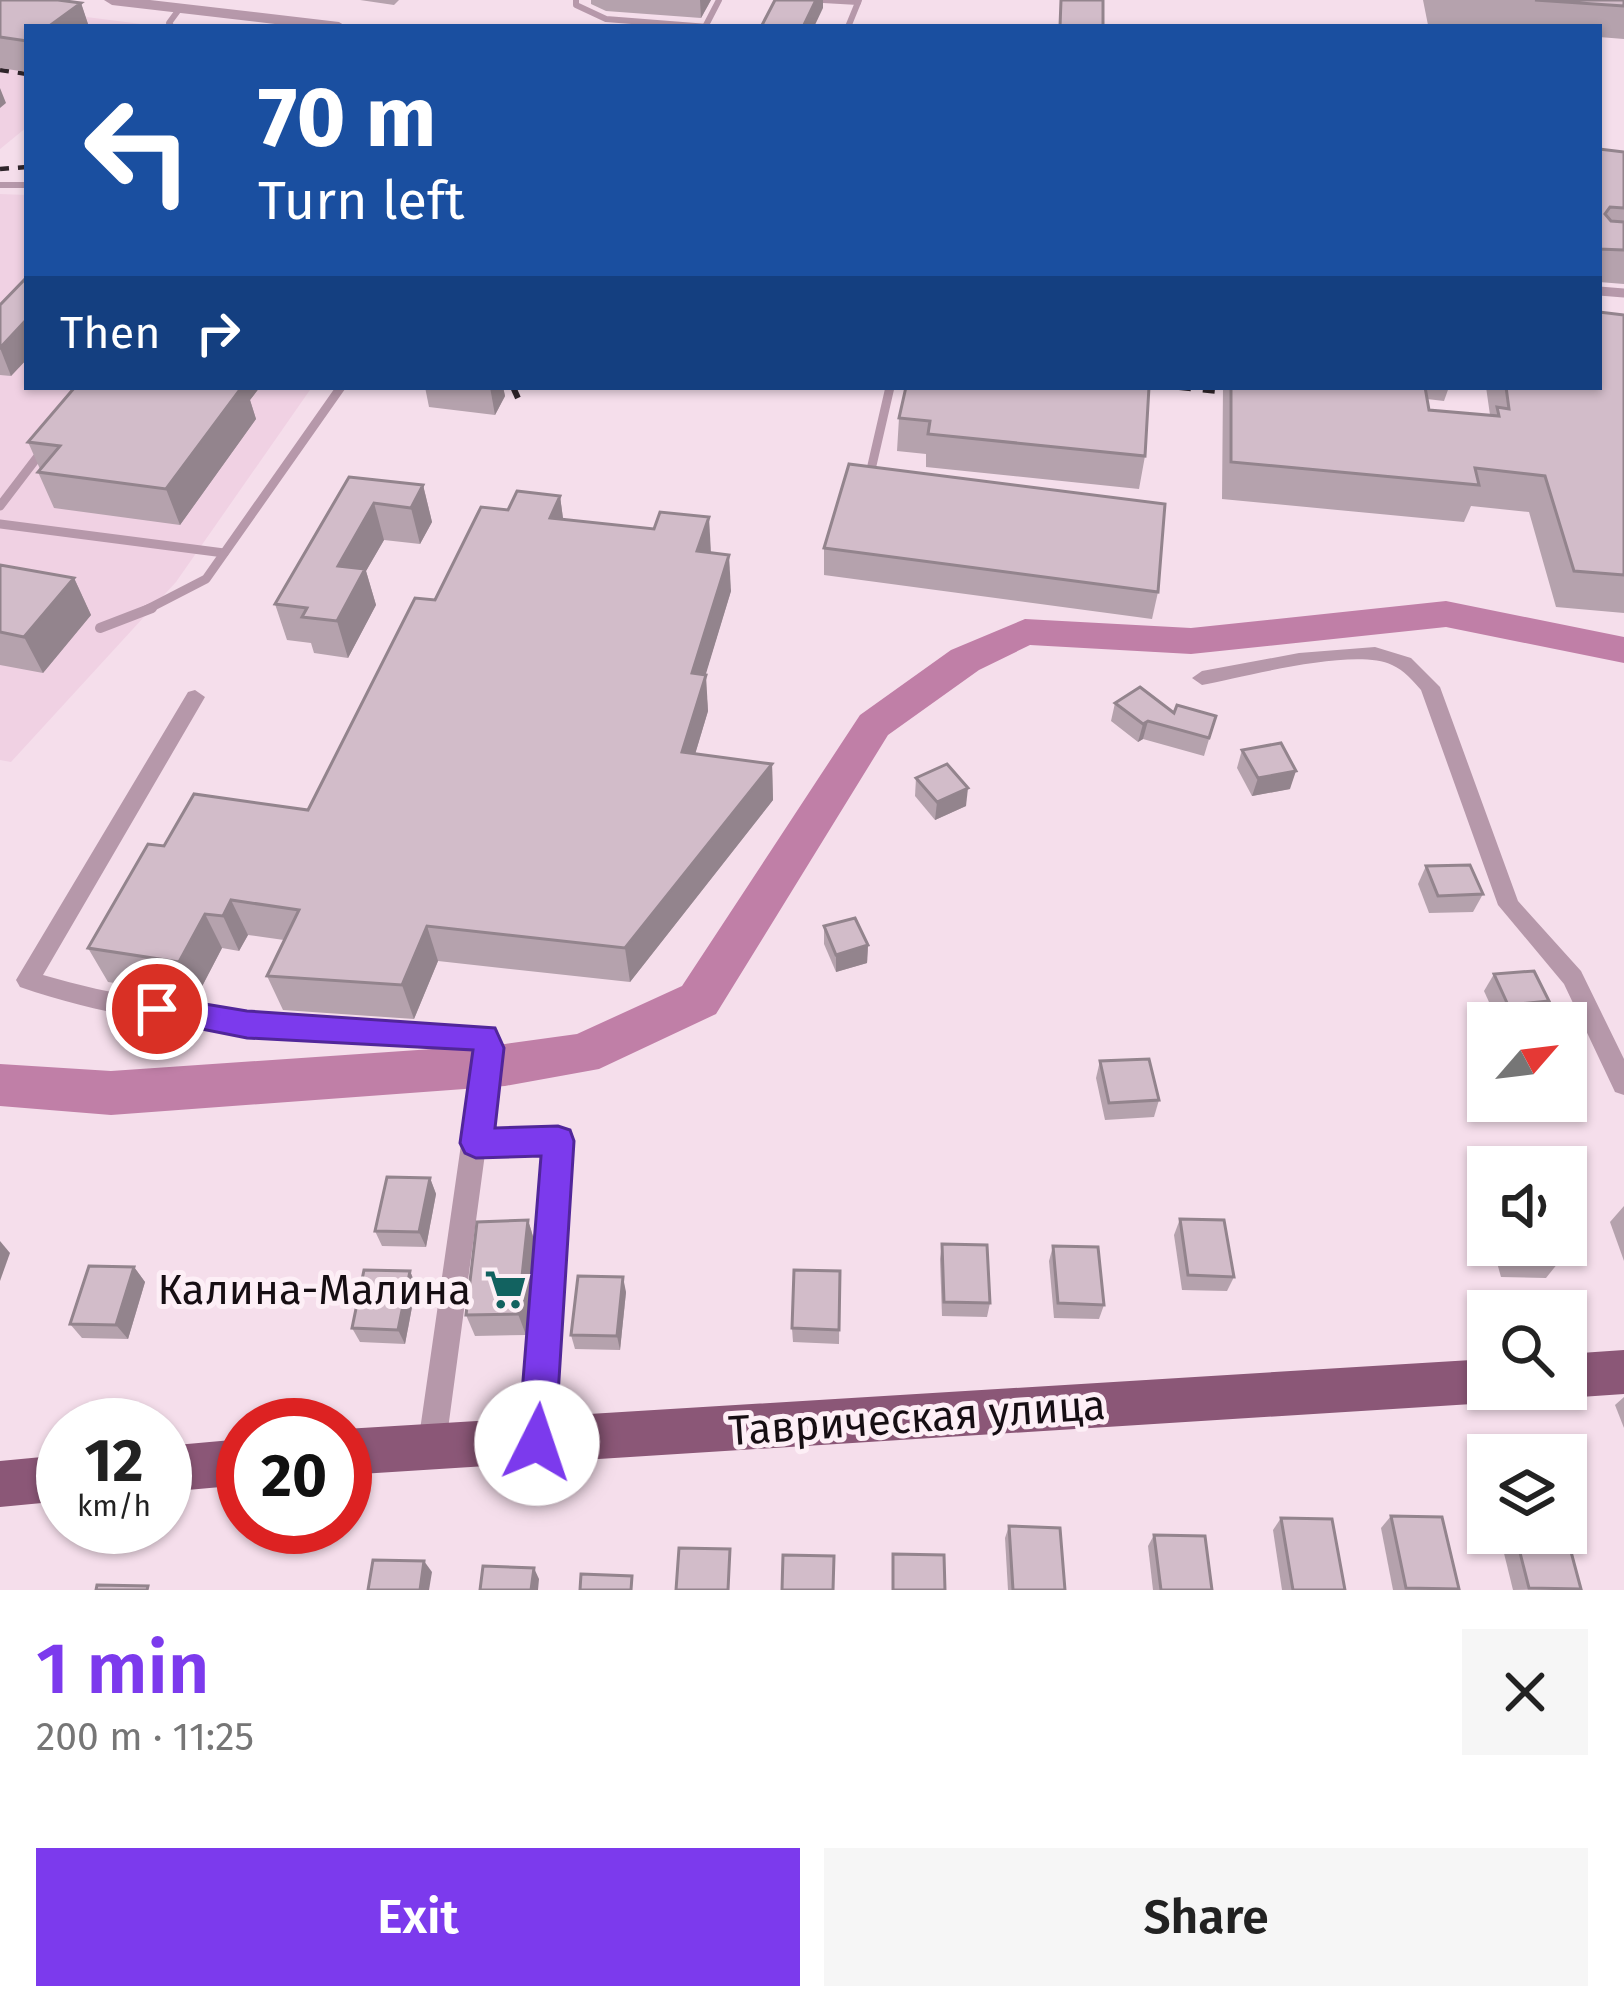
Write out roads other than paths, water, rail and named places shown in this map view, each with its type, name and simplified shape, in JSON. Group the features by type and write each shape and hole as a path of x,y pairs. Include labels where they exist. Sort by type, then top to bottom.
{"main road":[{"path":"1587,1375 1624,1372"},
{"name":"Таврическая улица","path":"372,1450 1467,1382"},
{"path":"0,1484 36,1481"}],"street":[{"path":"112,0 177,5 286,24"},
{"path":"1202,678 1355,654 1392,657 1410,666 1430,687 1509,905 1573,978 1624,1084"},
{"path":"194,697 28,980 67,993 247,1024 484,1037 489,1048 482,1108 432,1444"}],"lane":[{"path":"576,0 589,14 606,19 668,24"},
{"path":"823,0 859,1"},
{"path":"100,628 172,601 206,579 339,390"},
{"path":"870,474 889,390"},
{"path":"0,506 52,438"},
{"path":"0,524 224,553"},
{"path":"476,1143 558,1141 537,1443"}],"waterway":[{"path":"0,1085 111,1093 505,1065 582,1054 699,1000 874,725 965,660 1025,632 1191,641 1446,614 1624,650"}],"railway":[{"path":"0,70 24,74"},
{"path":"0,169 24,167"},
{"path":"514,390 522,407"},
{"path":"1208,390 1256,395"}],"place":[{"name":"Калина-Малина","path":"505,1290"}]}
